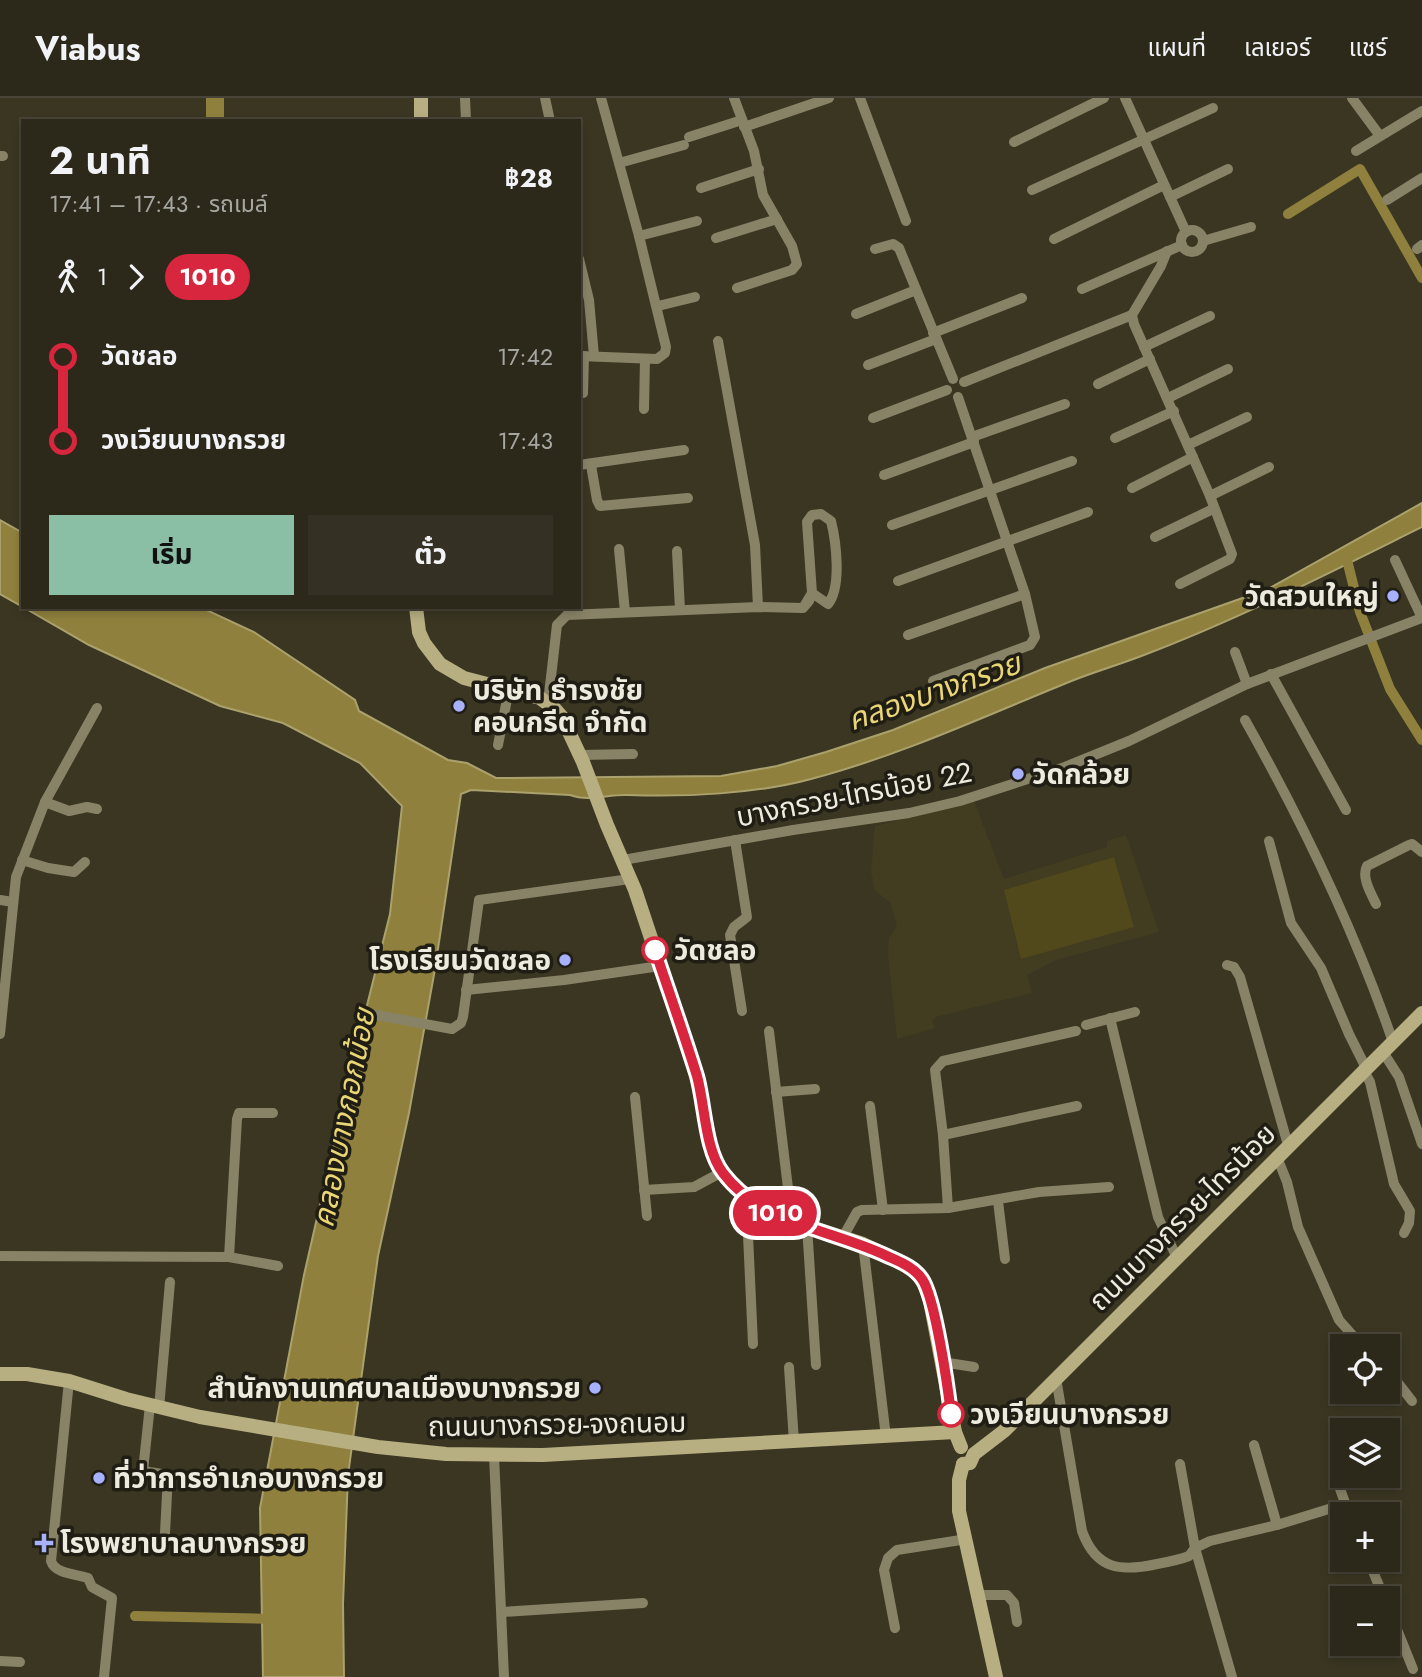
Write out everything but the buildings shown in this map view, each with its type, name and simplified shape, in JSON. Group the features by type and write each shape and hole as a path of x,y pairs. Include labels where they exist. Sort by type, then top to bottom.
{"main road":[{"path":"421,98 421,119"},
{"path":"416,609 419,632 440,664 464,678 532,695 548,703 562,717 582,758 630,879 697,1076 712,1152 722,1172 740,1191 764,1207 792,1221 863,1244 907,1265 923,1280 930,1301 955,1432 961,1447"},
{"name":"ถนนบางกรวย-ไทรน้อย","path":"974,1454 995,1439 1422,1013"},
{"name":"ถนนบางกรวย-จงถนอม","path":"0,1374 27,1374 69,1381 154,1406 226,1421 377,1447 446,1454 543,1455 955,1432 977,1442 995,1439"},
{"path":"959,1486 990,1450 995,1439"},
{"path":"961,1447 971,1448 974,1454 973,1461 963,1464"},
{"path":"961,1447 956,1456 963,1464"},
{"path":"963,1464 959,1486 960,1511 996,1677"}],"street":[{"path":"466,98 466,119"},
{"path":"545,98 550,119"},
{"path":"586,356 657,359 665,353 666,346 601,98"},
{"path":"734,98 754,151 764,195 796,258 796,267 737,288"},
{"path":"620,163 829,98"},
{"path":"860,98 906,220"},
{"path":"1014,142 1104,98"},
{"path":"1125,98 1186,232"},
{"path":"1352,98 1380,136"},
{"path":"1032,190 1213,108"},
{"path":"1356,151 1422,111"},
{"path":"701,188 759,169"},
{"path":"1170,197 1228,169"},
{"path":"1387,200 1422,178"},
{"path":"1054,239 1164,185"},
{"path":"716,238 777,219"},
{"path":"639,236 697,221"},
{"path":"1203,241 1251,227"},
{"path":"1195,231 1202,236 1202,246 1194,252 1182,245 1186,232 1195,231"},
{"path":"875,249 893,244 899,248 953,379"},
{"path":"1082,289 1182,245"},
{"path":"964,382 1132,314 1167,251"},
{"path":"581,266 589,300 583,393"},
{"path":"856,314 916,290"},
{"path":"657,306 695,297"},
{"path":"868,365 1022,298"},
{"path":"1132,314 1231,547 1230,559 1180,584"},
{"path":"1144,347 1210,316"},
{"path":"718,341 753,534 758,607"},
{"path":"644,409 645,359"},
{"path":"1098,384 1150,359"},
{"path":"1168,398 1228,369"},
{"path":"947,390 953,379 964,382"},
{"path":"958,397 965,391 964,382"},
{"path":"933,681 1034,642 1034,630 1025,594 973,439 958,397 947,390"},
{"path":"873,418 947,390"},
{"path":"884,475 1065,404"},
{"path":"1115,438 1174,411"},
{"path":"1188,446 1247,417"},
{"path":"581,466 684,450"},
{"path":"1132,488 1193,457"},
{"path":"892,525 1072,461"},
{"path":"591,465 600,506 688,498"},
{"path":"1210,496 1269,467"},
{"path":"1155,537 1213,509"},
{"path":"898,581 1088,512"},
{"path":"548,703 557,625 563,617 570,614 758,607 803,608 812,593 807,522 812,516 821,514 831,521 834,534 835,590 828,604 812,593"},
{"path":"619,549 625,612"},
{"path":"677,551 680,610"},
{"path":"1395,561 1422,618"},
{"path":"908,635 1025,594"},
{"name":"บางกรวย-ไทรน้อย 22","path":"623,860 909,813 960,801 1065,767 1129,741 1247,684 1422,618"},
{"path":"1236,652 1247,684"},
{"path":"1271,674 1346,810"},
{"path":"498,744 509,689"},
{"path":"0,1034 16,877 45,802 97,708"},
{"path":"1245,720 1296,813 1330,884 1375,991 1388,1047 1422,1144"},
{"path":"582,758 633,754"},
{"path":"45,802 69,811 88,807 97,809"},
{"path":"735,840 747,917 734,927 730,935 742,1011"},
{"path":"1269,841 1291,923 1321,968 1370,1082 1394,1184 1410,1211 1409,1223 1404,1233"},
{"path":"1376,904 1365,876 1364,870 1367,866 1412,844 1422,852"},
{"path":"22,860 74,872 85,862"},
{"path":"366,1013 425,1025 453,1029 457,1027 463,1017 479,900 630,879"},
{"path":"0,900 13,902"},
{"path":"1227,965 1234,967 1240,977 1288,1145"},
{"path":"466,990 564,980 660,966"},
{"path":"1087,1025 1135,1012"},
{"path":"1110,1018 1158,1217 1177,1258"},
{"path":"769,1031 792,1221"},
{"path":"948,1208 943,1135 934,1070 940,1063 1076,1031"},
{"path":"776,1092 815,1089"},
{"path":"635,1097 647,1216"},
{"path":"870,1106 883,1210"},
{"path":"943,1135 1077,1106"},
{"path":"229,1257 237,1119 239,1113 273,1113"},
{"path":"1277,1157 1287,1182 1298,1227 1339,1320 1351,1334"},
{"path":"644,1190 694,1187 722,1172"},
{"path":"843,1237 857,1212 948,1208 1039,1192 1109,1187"},
{"path":"998,1201 1005,1259"},
{"path":"753,1344 748,1235 751,1224 764,1207"},
{"path":"807,1226 817,1366"},
{"path":"863,1244 886,1437"},
{"path":"0,1256 229,1257 278,1266"},
{"path":"165,1533 169,1475 143,1471 170,1282"},
{"path":"942,1362 974,1367"},
{"path":"789,1367 794,1442"},
{"path":"1056,1378 1082,1531 1094,1555 1117,1568 1148,1566 1184,1558 1195,1548 1210,1541 1330,1513"},
{"path":"69,1381 51,1561 57,1570 88,1577 92,1587 112,1598 104,1677"},
{"path":"1400,1386 1412,1401"},
{"path":"1254,1445 1278,1525"},
{"path":"494,1455 504,1677"},
{"path":"1180,1464 1195,1548 1232,1677"},
{"path":"895,1628 884,1570 887,1558 897,1550 967,1539"},
{"path":"978,1595 1007,1595 1014,1603 1017,1622"},
{"path":"502,1612 643,1604"},
{"path":"1400,1636 1413,1668"},
{"path":"0,1661 20,1661"}],"shaded area":[{"path":"974,801 1004,879 1107,847 1107,841 1126,835 1159,932 1056,960 1027,975 1032,993 936,1017 932,1021 935,1028 897,1039 888,954 889,938 897,926 890,902 875,891 871,872 875,826"},
{"path":"1114,857 1134,927 1021,959 1004,890"}],"water":[{"name":"คลองบางกอกน้อย","path":"1422,503 1422,527 1250,611 944,734 845,769 790,784 720,793 591,798 471,790 461,794 435,969 409,1113 378,1256 348,1475 343,1604 344,1677 263,1677 260,1508 304,1275 390,914 402,806 360,763 283,723 220,706 89,645 26,609 204,609 254,632 355,700 359,711 448,760 467,763 496,778 721,776 777,766 893,730 1045,668 1268,589"},
{"path":"0,520 21,532 21,606 0,594"}],"waterway":[{"path":"215,98 215,119"},
{"path":"1288,214 1360,169 1422,278"},
{"path":"1346,556 1360,612 1390,689 1422,740"},
{"path":"135,1616 276,1619"}],"bus line":[{"name":"1010","path":"655,950 697,1076 712,1152 722,1172 740,1191 764,1207 792,1221 863,1244 915,1271 927,1289 951,1414"}],"place":[{"name":"วัดสวนใหญ่","path":"1393,596"},
{"name":"บริษัท ธำรงชัย คอนกรีต จำกัด","path":"459,706"},
{"name":"วัดกล้วย","path":"1018,774"},
{"name":"วัดชลอ","path":"655,950"},
{"name":"โรงเรียนวัดชลอ","path":"565,960"},
{"name":"สำนักงานเทศบาลเมืองบางกรวย","path":"595,1388"},
{"name":"วงเวียนบางกรวย","path":"951,1414"},
{"name":"ที่ว่าการอำเภอบางกรวย","path":"99,1478"},
{"name":"โรงพยาบาลบางกรวย","path":"44,1543"}],"water label":[{"name":"คลองบางกรวย","path":"934,692"}]}
